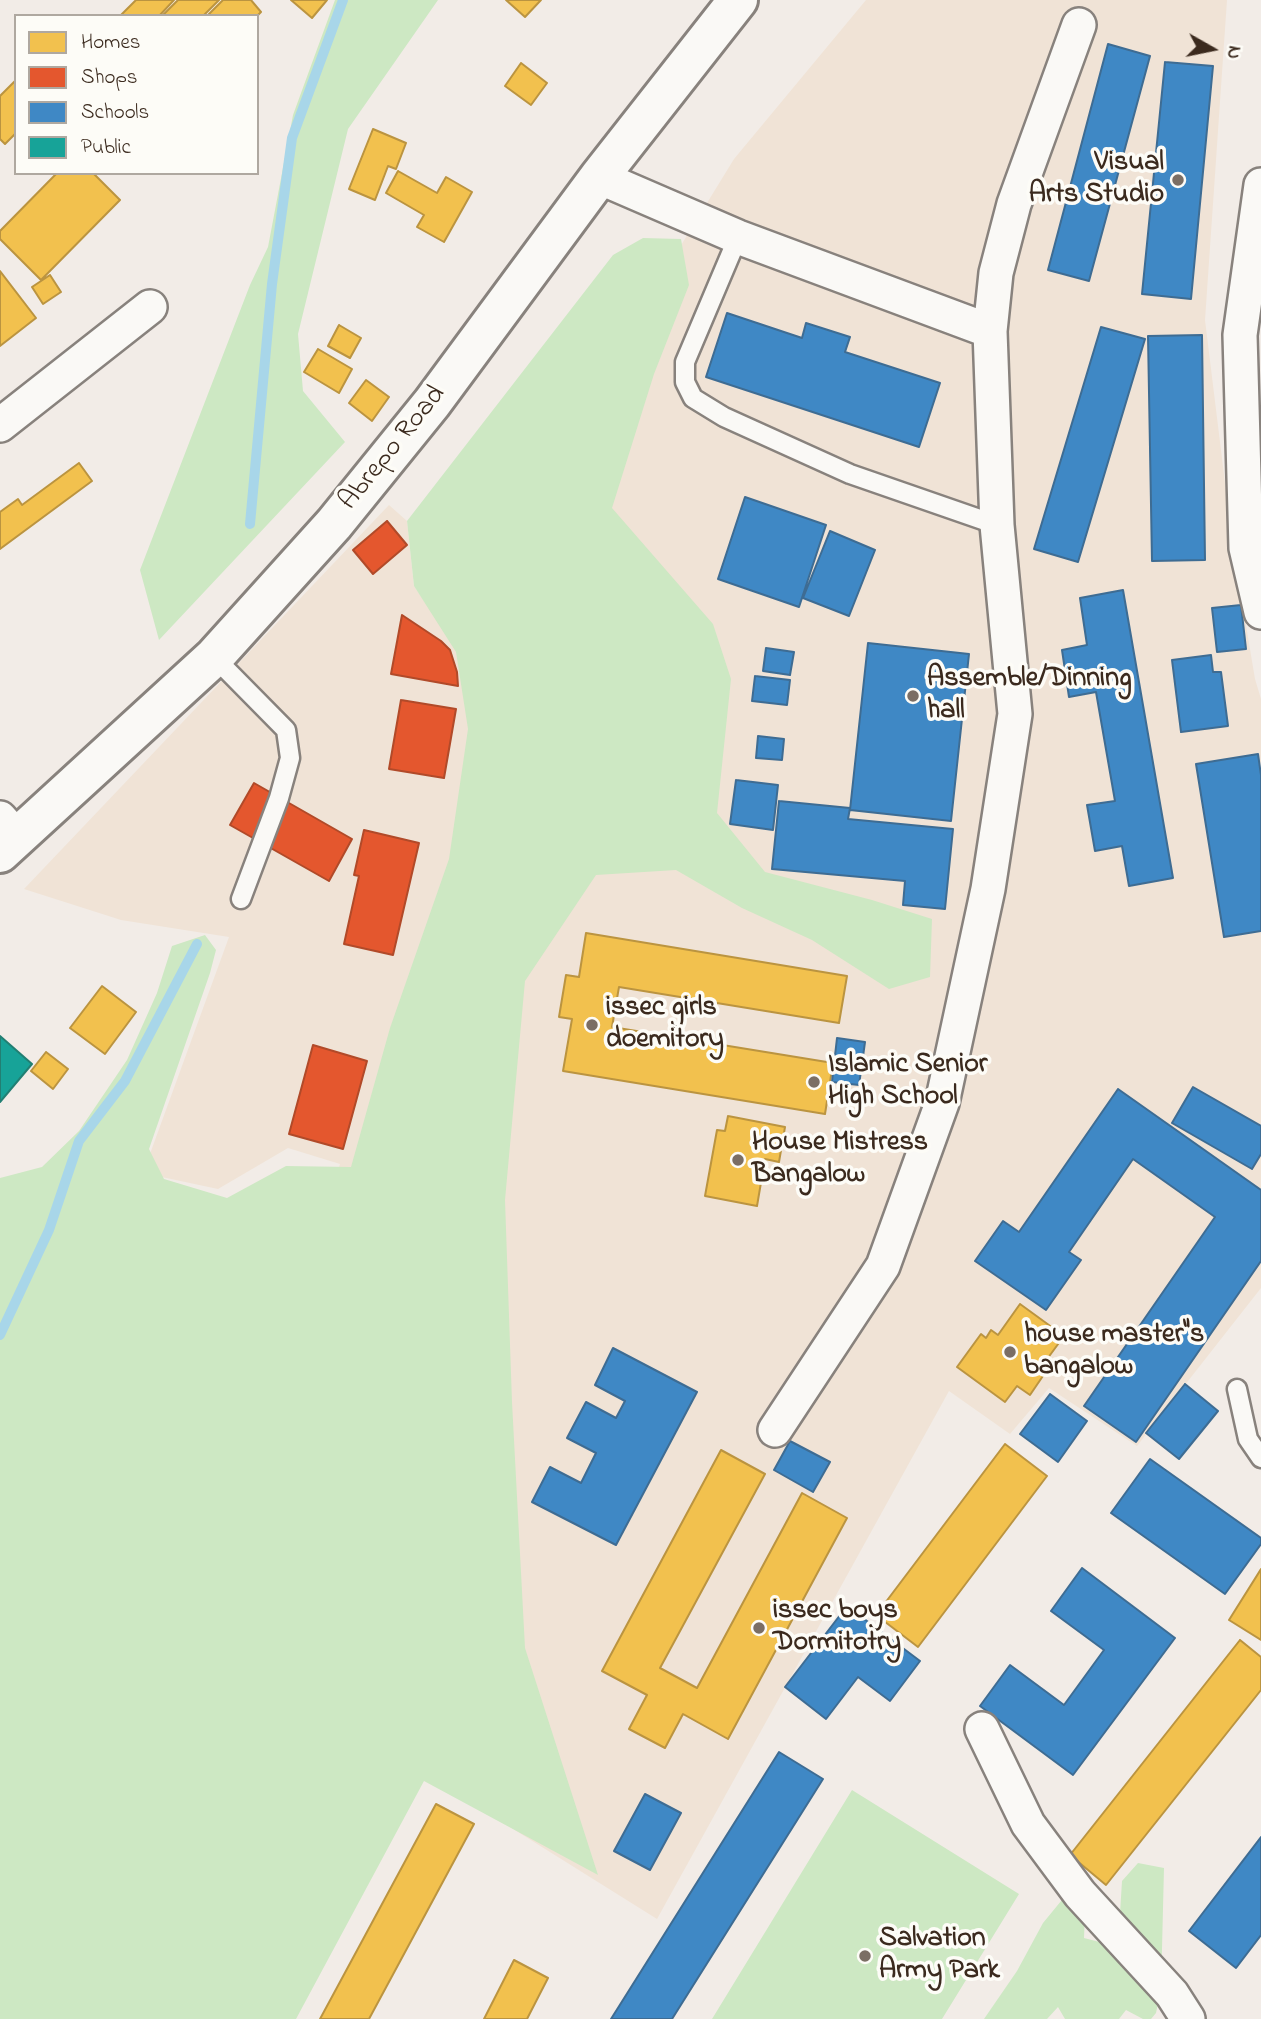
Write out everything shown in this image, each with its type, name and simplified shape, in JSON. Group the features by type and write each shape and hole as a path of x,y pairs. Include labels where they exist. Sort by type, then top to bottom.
{"main road":[{"name":"Abrepo Road","path":"6,836 214,657 334,524 432,403 598,177 738,0"}],"street":[{"path":"775,1430 883,1266 942,1103 988,889 1015,714 997,525 990,331 996,273 1014,204 1079,25"},
{"path":"598,177 738,237 990,331"},
{"path":"1261,186 1240,335 1246,548 1261,612"},
{"path":"0,425 150,307"},
{"path":"982,1729 1028,1824 1080,1894 1172,1994 1188,2019"}],"lane":[{"path":"738,237 685,362 685,382 693,398 724,417 850,474 997,525"},
{"path":"214,657 286,730 290,758 279,797 241,899"},
{"path":"1237,1390 1248,1439 1261,1458"}],"shaded area":[{"name":"Islamic Senior High School","path":"866,0 1227,0 1205,320 1233,548 1255,679 1261,699 1261,1288 1137,1446 1049,1388 1010,1434 949,1391 657,1919 232,1653 319,1232 340,1164 288,1148 218,1189 143,1173 229,937 121,920 24,889 389,505 407,521 414,586 425,602 672,260 734,159"}],"green space":[{"path":"335,0 438,0 348,129 298,334 303,391 345,442 159,640 140,570 250,285 268,247 293,115"},
{"path":"643,238 681,239 689,285 654,374 612,508 713,624 731,679 717,813 765,872 932,919 930,977 889,989 812,940 742,908 676,870 596,875 525,981 505,1200 525,1648 598,1875 424,1781 296,2019 0,2019 0,1178 42,1167 79,1131 127,1060 157,993 172,946 205,935 216,950 210,973 149,1149 164,1179 227,1198 286,1166 351,1167 390,1028 449,859 468,729 456,652 414,586 407,521 613,255"},
{"name":"Salvation Army Park","path":"852,1790 1019,1894 942,2019 712,2019"},
{"path":"1138,1863 1164,1868 1161,1989 1156,2013 1151,2019 1143,2019 1126,2010 1119,2019 1065,2019 1058,2007 1047,2019 984,2019 1017,1971 1043,1923 1066,1895 1085,1912 1084,1938 1111,1945 1119,1930 1122,1881"}],"building: Homes":[{"path":"136,0 174,0 161,14 122,14"},
{"path":"178,0 219,0 205,14 164,14"},
{"path":"223,0 251,0 261,12 259,14 209,14"},
{"path":"291,0 327,0 312,18"},
{"path":"506,0 541,0 525,17"},
{"path":"521,63 547,83 531,105 505,86"},
{"path":"14,82 14,135 5,144 0,139 0,96"},
{"path":"373,129 406,143 396,169 388,166 375,200 349,189"},
{"path":"398,171 437,193 446,177 472,192 444,242 417,227 424,215 386,193"},
{"path":"55,175 95,175 120,200 41,280 0,239 0,231"},
{"path":"0,271 36,318 0,346"},
{"path":"50,275 61,292 43,304 32,287"},
{"path":"339,325 361,338 350,358 328,346"},
{"path":"318,349 352,369 339,393 304,372"},
{"path":"366,380 389,397 372,421 349,403"},
{"path":"79,463 92,481 0,549 0,512 18,499 22,505"},
{"name":"issec girls doemitory","path":"586,933 847,976 839,1023 619,987 612,1027 833,1063 825,1114 563,1071 572,1019 559,1017 566,975 579,977"},
{"path":"102,986 136,1012 105,1054 70,1028"},
{"path":"46,1052 68,1069 53,1089 31,1071"},
{"name":"House Mistress Bangalow","path":"728,1116 785,1127 779,1162 765,1159 757,1206 705,1196 717,1130 725,1131"},
{"name":"house master\"s bangalow","path":"1020,1304 1064,1336 1042,1366 1047,1370 1030,1395 1017,1386 1005,1402 957,1367 981,1334 986,1338 991,1330 998,1335"},
{"path":"1005,1444 1047,1476 918,1647 876,1615"},
{"name":"issec boys Dormitotry","path":"721,1450 765,1474 660,1668 697,1688 802,1493 847,1518 728,1739 683,1714 665,1748 629,1729 647,1695 602,1671"},
{"path":"1261,1569 1261,1640 1229,1620"},
{"path":"1240,1640 1261,1657 1261,1690 1106,1885 1070,1855"},
{"path":"436,1804 474,1824 369,2019 320,2019"},
{"path":"514,1960 548,1978 527,2019 484,2019"}],"building: Shops":[{"path":"387,521 407,545 373,574 353,550"},
{"path":"402,615 450,650 458,686 391,674"},
{"path":"401,700 456,709 444,778 389,769"},
{"path":"254,783 352,839 329,881 230,825"},
{"path":"364,830 419,843 393,955 344,944 359,876 354,875"},
{"path":"313,1045 367,1061 343,1149 289,1134"}],"building: Schools":[{"path":"1108,44 1150,56 1089,281 1048,270"},
{"name":"Visual Arts Studio","path":"1165,62 1213,66 1191,299 1142,294"},
{"path":"727,313 802,338 806,323 850,337 845,352 940,383 919,447 706,377"},
{"path":"1101,327 1145,339 1078,562 1034,549"},
{"path":"1202,335 1205,560 1152,561 1148,336"},
{"path":"745,497 826,525 799,607 718,579"},
{"path":"830,531 875,550 849,616 803,598"},
{"path":"1123,590 1173,878 1129,886 1122,846 1095,851 1087,805 1115,801 1096,692 1069,697 1062,650 1087,645 1080,598"},
{"path":"1241,605 1246,649 1217,652 1212,608"},
{"name":"Assemble/Dinning hall","path":"868,643 969,654 951,821 850,810"},
{"path":"766,648 794,652 790,675 763,671"},
{"path":"1211,655 1213,672 1221,672 1228,726 1181,732 1172,660"},
{"path":"755,676 790,680 787,705 752,701"},
{"path":"758,736 784,739 782,760 756,758"},
{"path":"1258,754 1261,775 1261,931 1224,937 1196,764"},
{"path":"736,780 778,785 773,830 730,824"},
{"path":"779,801 850,808 848,819 953,829 945,909 903,905 905,881 772,869"},
{"path":"837,1038 865,1042 859,1085 832,1082"},
{"path":"1193,1087 1261,1126 1261,1154 1252,1169 1172,1123"},
{"path":"1118,1089 1261,1190 1261,1261 1136,1442 1084,1406 1215,1217 1133,1159 1069,1252 1081,1260 1046,1310 975,1261 1003,1221 1019,1232"},
{"path":"613,1348 697,1392 616,1545 532,1502 550,1467 581,1483 596,1453 567,1438 586,1402 616,1418 625,1401 595,1385"},
{"path":"1185,1384 1218,1411 1179,1459 1146,1433"},
{"path":"1050,1394 1087,1421 1058,1462 1020,1434"},
{"path":"790,1441 830,1462 813,1492 774,1470"},
{"path":"1150,1459 1261,1538 1261,1544 1225,1594 1111,1513"},
{"path":"1082,1568 1175,1638 1073,1775 980,1706 1010,1665 1064,1705 1104,1650 1051,1611"},
{"path":"847,1606 920,1661 890,1701 858,1677 826,1719 785,1687"},
{"path":"779,1752 823,1779 672,2019 611,2019"},
{"path":"645,1794 681,1813 650,1870 614,1851"},
{"path":"1261,1837 1261,1935 1236,1968 1189,1931"}],"building: Public":[{"path":"0,1036 32,1064 0,1102"}],"waterway":[{"path":"250,524 272,284 292,138 343,0"},
{"path":"0,1335 49,1230 79,1141 125,1081 197,944"}],"place":[{"name":"Visual Arts Studio","path":"1178,180"},
{"name":"Assemble/Dinning hall","path":"913,696"},
{"name":"issec girls doemitory","path":"592,1025"},
{"name":"Islamic Senior High School","path":"814,1082"},
{"name":"House Mistress Bangalow","path":"738,1160"},
{"name":"house master\"s bangalow","path":"1010,1352"},
{"name":"issec boys Dormitotry","path":"759,1628"},
{"name":"Salvation Army Park","path":"865,1956"}]}
